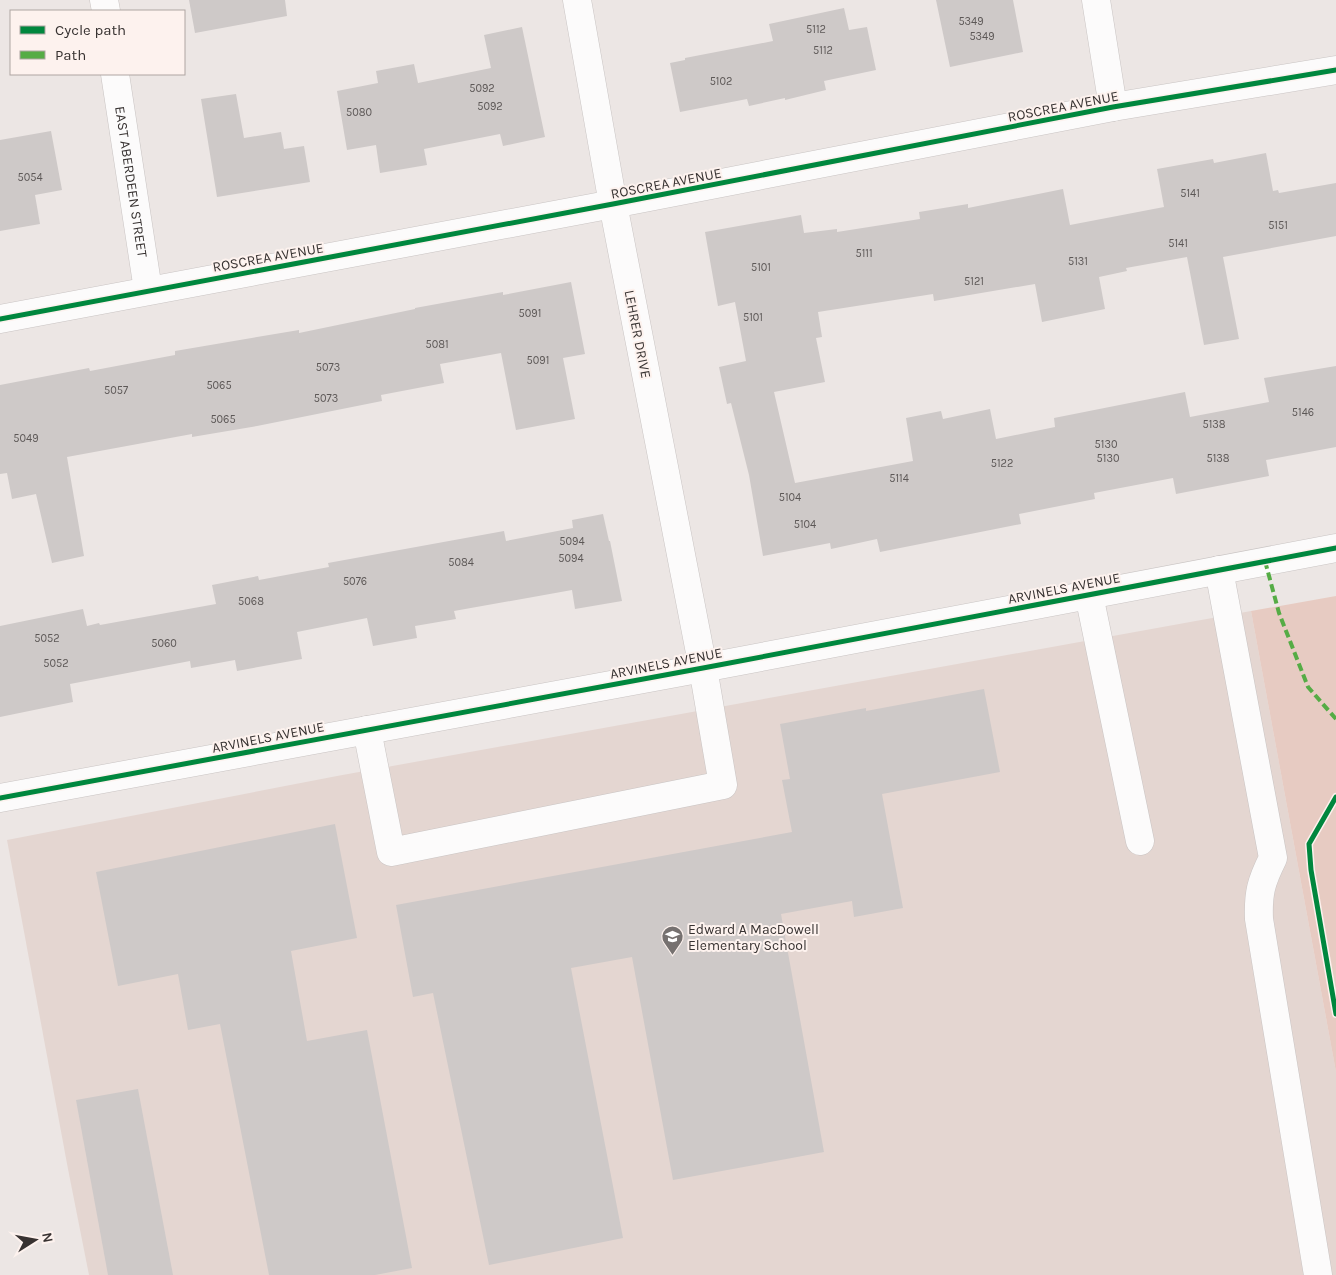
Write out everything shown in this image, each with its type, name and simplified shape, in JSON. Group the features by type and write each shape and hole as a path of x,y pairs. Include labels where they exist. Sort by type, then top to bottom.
{"street":[{"name":"LEHRER DRIVE","path":"367,730 391,852 723,785 612,204 577,0"},
{"path":"1096,0 1113,107"},
{"name":"ROSCREA AVENUE","path":"0,319 612,204 1113,107 1336,70"},
{"name":"EAST ABERDEEN STREET","path":"115,75 148,290"},
{"name":"ARVINELS AVENUE","path":"0,798 1336,548"},
{"path":"1218,570 1273,858 1258,896 1259,919 1318,1275"},
{"path":"1089,595 1140,841"}],"shaded area":[{"path":"1336,596 1336,1072 1251,611"},
{"name":"Edward A MacDowell Elementary School","path":"1251,611 1336,1072 1336,1275 89,1275 7,840 337,776"}],"building":[{"path":"189,0 285,0 287,16 195,33"},
{"path":"936,0 1013,0 1023,52 950,67"},
{"path":"844,8 849,30 867,27 876,70 824,81 826,90 785,100 785,98 749,106 747,99 680,112 670,63 685,60 685,58 773,41 769,24"},
{"path":"522,27 545,137 503,146 500,134 424,149 427,165 380,173 376,145 347,150 337,91 378,83 376,71 414,64 418,83 491,68 484,35"},
{"path":"236,94 244,138 281,132 284,149 304,146 310,182 217,197 201,99"},
{"path":"51,131 62,190 35,195 40,224 0,231 0,140"},
{"path":"1266,153 1273,191 1278,190 1279,193 1336,183 1336,236 1223,257 1239,339 1204,345 1187,257 1126,268 1127,271 1099,277 1105,309 1042,322 1035,284 934,301 933,294 818,312 822,337 816,338 825,382 774,392 795,483 913,461 906,418 941,411 943,419 990,409 996,439 1055,427 1054,418 1185,392 1190,417 1269,402 1264,378 1336,366 1336,447 1266,460 1269,476 1176,494 1173,478 1094,493 1095,499 1019,514 1021,524 880,552 877,539 831,549 830,543 763,556 749,475 731,403 727,404 719,367 746,361 735,302 718,306 705,232 801,215 804,233 837,229 837,232 920,219 919,212 968,204 968,208 1063,189 1070,225 1164,207 1157,169 1213,159 1214,163"},
{"path":"571,282 585,354 563,358 575,419 516,430 501,353 440,364 444,383 381,395 382,401 257,426 192,437 192,434 67,457 84,556 52,563 36,494 12,499 7,473 0,474 0,385 89,368 90,371 175,355 175,351 299,330 299,333 415,308 503,292 503,295"},
{"path":"603,514 622,601 575,609 572,590 454,611 456,619 415,626 417,638 373,646 367,618 297,632 302,659 237,671 235,660 191,668 190,661 70,684 73,702 0,717 0,626 83,609 87,626 99,623 100,625 216,604 212,585 258,576 259,580 329,567 328,563 504,531 506,541 573,528 572,520"},
{"path":"984,689 1000,772 882,794 903,908 854,917 852,901 781,914 824,1152 673,1180 632,957 571,968 623,1238 489,1265 433,993 413,997 396,905 792,832 782,780 790,779 780,724 866,708 866,711"},
{"path":"335,824 357,938 291,951 307,1041 367,1030 412,1268 375,1275 269,1275 220,1024 188,1030 178,974 118,986 96,872"},
{"path":"138,1089 173,1275 108,1275 76,1100"}],"marked path":[{"path":"1265,561 1279,613 1308,687 1336,719"}],"cycle path":[{"path":"0,319 613,204 1113,107 1336,70"},
{"path":"0,798 703,668 1336,548"},
{"path":"1336,797 1309,844 1311,870 1336,1014"}],"place":[{"name":"Edward A MacDowell Elementary School","path":"672,956"}]}
